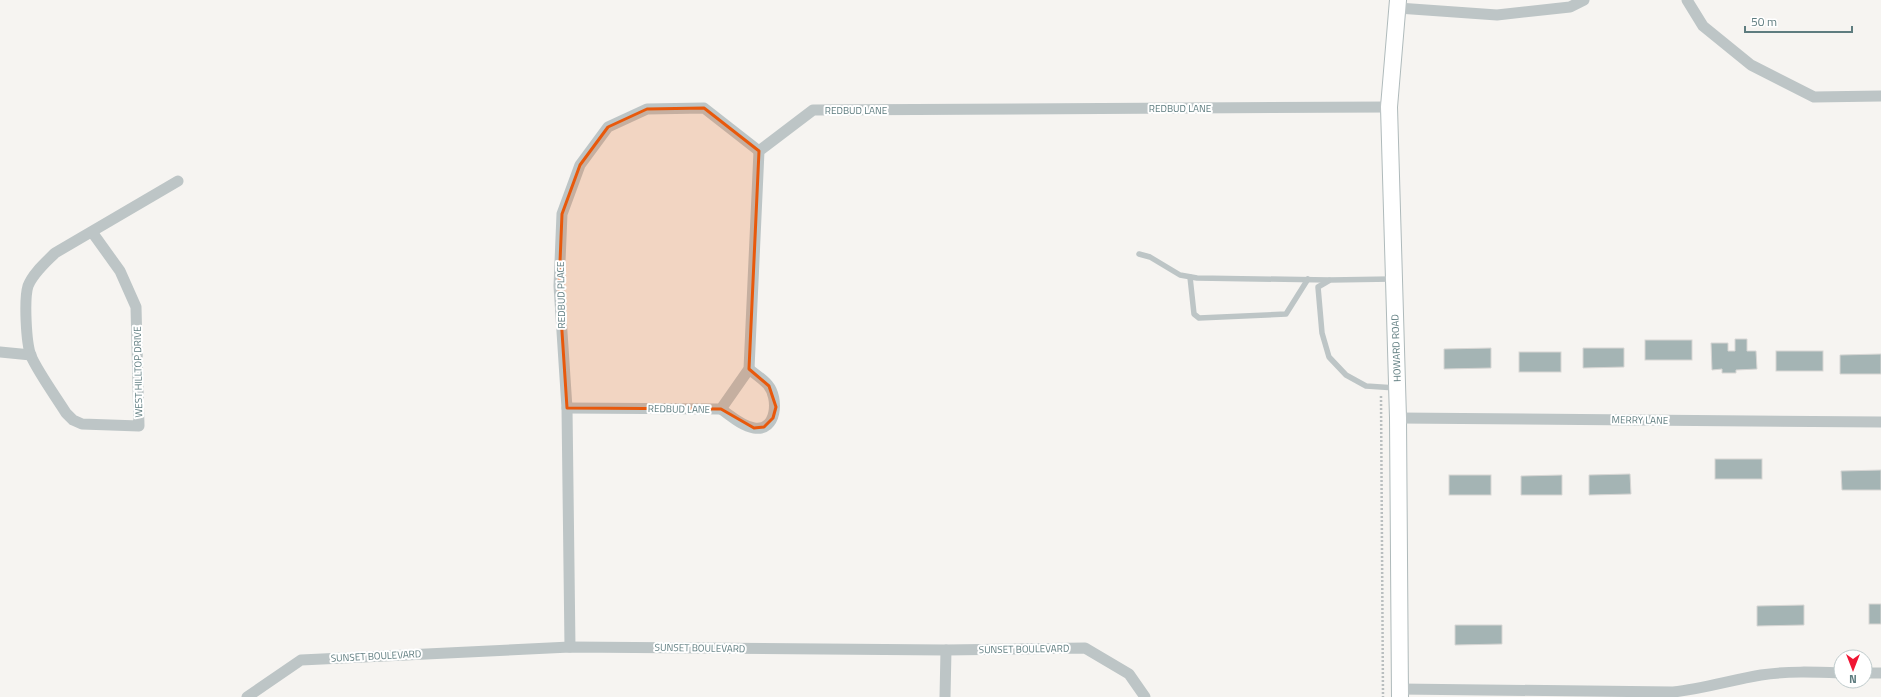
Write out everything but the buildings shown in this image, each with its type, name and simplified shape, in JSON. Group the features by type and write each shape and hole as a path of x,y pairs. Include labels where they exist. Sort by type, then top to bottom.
{"street":[{"path":"1398,4 1497,15 1570,7 1584,0"},
{"path":"1687,0 1703,26 1751,65 1814,97 1881,96"},
{"name":"HOWARD ROAD","path":"1398,4 1389,107 1398,418 1400,693"},
{"name":"REDBUD LANE","path":"759,151 813,110 1389,107"},
{"name":"REDBUD PLACE","path":"570,647 567,408 558,286 562,214 580,165 608,127 647,108 704,108 759,151"},
{"path":"721,409 741,422 754,428 764,427 773,418 776,407 769,386 749,369 759,151"},
{"name":"WEST HILLTOP DRIVE","path":"92,232 120,271 136,307 139,426 82,424 73,420 63,409 31,355 26,313 28,285 39,269 55,252 178,181"},
{"path":"0,352 31,355"},
{"name":"REDBUD LANE","path":"567,408 721,409 749,369"},
{"name":"MERRY LANE","path":"1398,418 1881,422"},
{"name":"SUNSET BOULEVARD","path":"247,697 301,660 570,647 946,650 1085,648 1129,674 1145,697"},
{"path":"945,697 946,650"},
{"path":"1400,693 1673,692 1695,690 1760,675 1781,673 1833,673"}],"lane":[{"path":"1139,254 1150,257 1180,275 1190,277 1330,280 1394,279"},
{"path":"1190,277 1194,314 1199,318 1286,314 1308,279"},
{"path":"1330,280 1318,287 1322,333 1329,357 1346,375 1366,386 1397,388"}],"highlighted area":[{"path":"704,108 759,151 749,369 769,386 776,407 773,418 764,427 754,428 721,409 567,408 559,286 562,214 580,165 608,127 647,109"}]}
